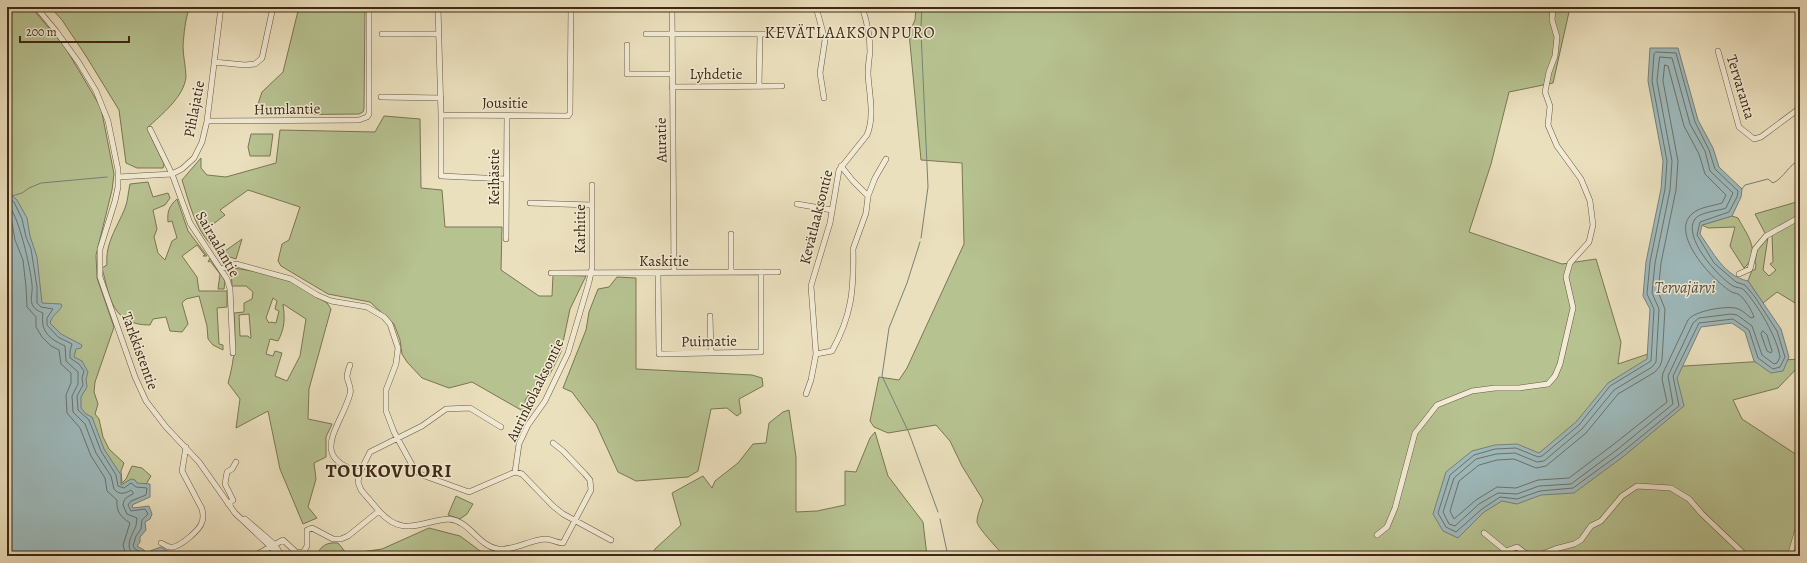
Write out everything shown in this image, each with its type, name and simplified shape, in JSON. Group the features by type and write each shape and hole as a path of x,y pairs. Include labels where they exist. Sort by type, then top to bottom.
{"street":[{"name":"Tarkkistentie","path":"36,7 79,63 101,102 108,121 118,177 116,198 100,249 100,277 135,376 146,400 166,427 199,462 230,506 272,546 278,556"},
{"name":"Pihlajatie","path":"172,174 182,169 194,158 202,142 207,121 221,7"},
{"path":"214,62 245,65 255,64 262,58 273,7"},
{"name":"Humlantie","path":"207,121 359,120 367,117 369,114 369,7"},
{"path":"438,7 441,98 441,176 506,179"},
{"name":"Jousitie","path":"441,115 568,116 570,113 571,7"},
{"name":"Auratie","path":"672,7 674,273"},
{"path":"816,7 826,44 820,73 824,98"},
{"name":"Kevätlaaksontie","path":"806,394 811,380 816,354 812,286 832,210 836,181 841,166 867,135 870,129 869,32 862,7"},
{"path":"1378,535 1387,528 1395,508 1415,433 1437,405 1472,391 1495,388 1519,388 1548,384 1555,376 1560,364 1574,308 1566,277 1570,263 1589,242 1593,225 1590,201 1581,179 1557,146 1548,126 1550,106 1545,92 1549,72 1555,56 1557,38 1552,20 1553,7"},
{"path":"382,34 439,34"},
{"path":"646,34 782,34"},
{"name":"Lyhdetie","path":"759,86 760,34"},
{"path":"627,44 627,74 672,74"},
{"name":"Tervaranta","path":"1718,51 1739,127 1754,139 1761,137 1800,108"},
{"name":"Lyhdetie","path":"672,86 782,86"},
{"path":"381,97 441,98"},
{"name":"Keihästie","path":"506,239 507,116"},
{"name":"Sairaalantie","path":"150,129 172,174 190,223 227,279 230,289 233,354"},
{"path":"816,354 832,351 851,305 854,279 853,249 866,213 868,196 875,178 886,159"},
{"path":"841,166 868,196"},
{"path":"118,177 172,174"},
{"name":"Karhitie","path":"591,272 592,185"},
{"path":"530,203 591,204"},
{"path":"796,204 832,210"},
{"path":"1739,274 1750,269 1755,249 1766,236 1800,217"},
{"path":"731,234 731,272"},
{"path":"221,269 236,264 291,279 331,301 368,307 384,317 390,324 398,348 396,364 386,390 386,411 398,438 416,471 422,475 462,490 474,490 498,478 515,472 522,474 553,506 575,521 611,540"},
{"name":"Aurinkolaaksontie","path":"515,472 519,444 523,434 545,402 571,346 591,272"},
{"name":"Puimatie","path":"658,273 659,354 761,352 761,272"},
{"name":"Kaskitie","path":"551,273 778,272"},
{"path":"710,316 711,353"},
{"path":"350,364 347,376 351,393 330,445 338,462 347,468 360,472"},
{"path":"501,427 470,408 446,409 422,426 370,452 360,472 358,482 361,490 379,511 391,522 405,527 441,520 457,521 490,547 502,550 544,539 563,543 591,490 590,480 563,451 553,443"},
{"path":"161,542 169,547 175,547 199,528 204,516 182,471 186,447"},
{"path":"230,506 233,500 225,484 225,478 227,472 232,469 236,462"},
{"path":"1537,556 1574,544 1581,540 1591,526 1601,520 1622,496 1637,486 1671,488 1689,499 1702,514 1748,556"},
{"path":"254,556 283,540 299,553 304,552 307,546 307,530 312,528 333,539 344,538 379,511"},
{"path":"1790,556 1800,522"},
{"path":"1484,533 1506,551 1517,547 1528,556"},
{"path":"272,546 278,549 291,548"},
{"path":"278,549 282,556"},
{"path":"502,550 504,556"}],"green space":[{"path":"7,7 31,7 65,47 101,108 114,174 112,190 96,255 97,278 114,327 95,382 94,392 98,404 95,414 99,419 103,437 109,449 124,463 121,471 122,483 126,479 132,466 142,468 151,476 145,486 7,536"},
{"path":"50,7 190,7 184,31 183,54 186,77 184,84 181,92 171,105 147,128 164,164 163,168 137,168 126,163 119,110 62,20"},
{"path":"299,7 365,7 363,112 359,114 256,115 262,92 283,72"},
{"path":"916,7 1566,7 1569,12 1553,83 1509,92 1491,164 1469,232 1562,264 1596,259 1621,342 1618,364 1648,354 1668,367 1800,359 1800,365 1778,388 1733,400 1742,419 1800,457 1800,556 1004,556 978,525 978,516 983,500 962,466 950,441 936,425 888,433 874,427 870,421 879,377 899,380 907,368 964,244 962,163 921,160 909,33 915,20"},
{"path":"384,116 420,119 421,188 442,190 445,227 502,227 501,270 539,296 552,296 553,275 586,276 570,309 561,352 549,376 535,387 525,400 528,414 472,382 449,388 422,378 407,362 402,354 400,340 394,324 370,302 328,294 281,266 278,261 282,244 289,240 300,207 248,190 220,210 225,215 208,228 225,251 242,239 236,259 223,254 213,247 205,238 199,227 189,204 182,180 201,158 201,168 207,175 226,177 276,163 280,130 375,132"},
{"path":"251,134 273,134 270,156 250,156 248,147"},
{"path":"148,182 153,197 168,193 170,198 165,205 153,210 157,229 154,237 158,253 165,260 172,241 177,238 172,221 168,222 168,212 172,204 177,199 188,231 207,256 203,256 205,255 197,245 182,256 197,277 199,291 227,291 227,307 217,308 219,344 223,345 223,350 213,345 208,339 207,326 199,296 186,299 182,303 188,324 182,332 170,331 166,317 153,319 150,325 137,324 120,315 115,308 102,268 107,265 108,250 112,236 126,205 130,184"},
{"path":"1800,201 1800,215 1766,235 1755,214"},
{"path":"1732,216 1738,218 1751,243 1752,256 1744,268 1730,246 1735,227 1708,228 1702,225"},
{"path":"1800,219 1800,306 1777,292 1763,303 1748,281 1752,270 1755,270 1757,250 1768,237 1763,270 1769,276 1776,270 1770,264 1773,262 1772,234"},
{"path":"210,258 225,281 224,289 218,289 220,274 210,261 208,262"},
{"path":"234,268 258,272 292,281 327,303 331,309 309,389 308,419 332,424 326,437 326,457 314,463 316,479 308,507 317,518 303,524 280,469 268,411 236,428 240,399 228,383 234,348 234,313 244,312 244,303 252,299 253,292 246,286 232,286 231,271","holes":["273,298 277,301 275,309 279,311 276,323 269,323 266,318","283,304 306,319 300,356 287,381 275,376 282,353 275,351 273,356 266,354 270,339 278,341 282,332 284,318","249,314 251,338 248,336 240,336 239,315"]},
{"path":"617,277 636,278 636,369 752,375 762,378 763,386 739,399 741,413 737,416 727,408 711,409 698,471 688,477 636,481 618,472 596,424 572,392 563,388 586,330 589,312 598,289 609,287"},
{"path":"789,410 796,457 796,512 817,511 845,505 845,471 856,472 870,438 875,432 888,476 923,522 927,556 651,556 655,549 681,525 672,493 703,476 712,488 715,481 738,463 753,444 766,443 769,423 783,412"},
{"path":"456,496 473,504 467,514 460,519 448,515"},
{"path":"429,528 460,536 483,553 482,556 451,556 443,551 438,556 316,556 324,545 330,543 338,543 347,554 382,549"}],"water":[{"name":"Tervajärvi","path":"1650,48 1678,48 1698,120 1713,148 1719,167 1742,189 1741,197 1732,216 1702,225 1700,234 1726,269 1732,274 1748,281 1781,329 1789,357 1783,371 1771,373 1754,361 1745,332 1732,323 1701,327 1677,378 1684,406 1624,456 1574,493 1541,495 1517,504 1502,501 1484,512 1458,538 1443,531 1433,514 1446,472 1472,451 1495,445 1517,444 1539,453 1576,422 1608,383 1647,359 1650,309 1643,296 1646,262 1661,189 1663,161 1648,81"},
{"path":"7,185 10,194 17,200 27,218 30,236 37,257 42,303 61,304 62,306 52,318 50,323 61,334 82,345 81,348 76,349 74,357 82,361 88,372 86,379 87,387 81,397 81,408 86,414 92,417 104,449 121,475 121,485 131,479 135,480 137,483 150,484 150,497 132,505 133,508 149,506 152,514 150,519 145,522 146,530 140,537 140,542 137,546 144,550 147,556 7,556"},
{"path":"161,547 172,554 171,556 151,556 152,554 150,551"}],"waterway":[{"path":"921,26 922,7"},
{"path":"921,32 928,187 921,238"},
{"path":"1742,189 1745,185 1768,179 1773,183 1800,160"},
{"path":"12,196 22,193 41,183 107,177"},
{"path":"920,242 907,283 889,328 882,376 909,433 938,512"},
{"path":"940,519 948,556"}],"district":[{"name":"KEVÄTLAAKSONPURO","path":"850,33"},
{"name":"TOUKOVUORI","path":"389,471"}]}
